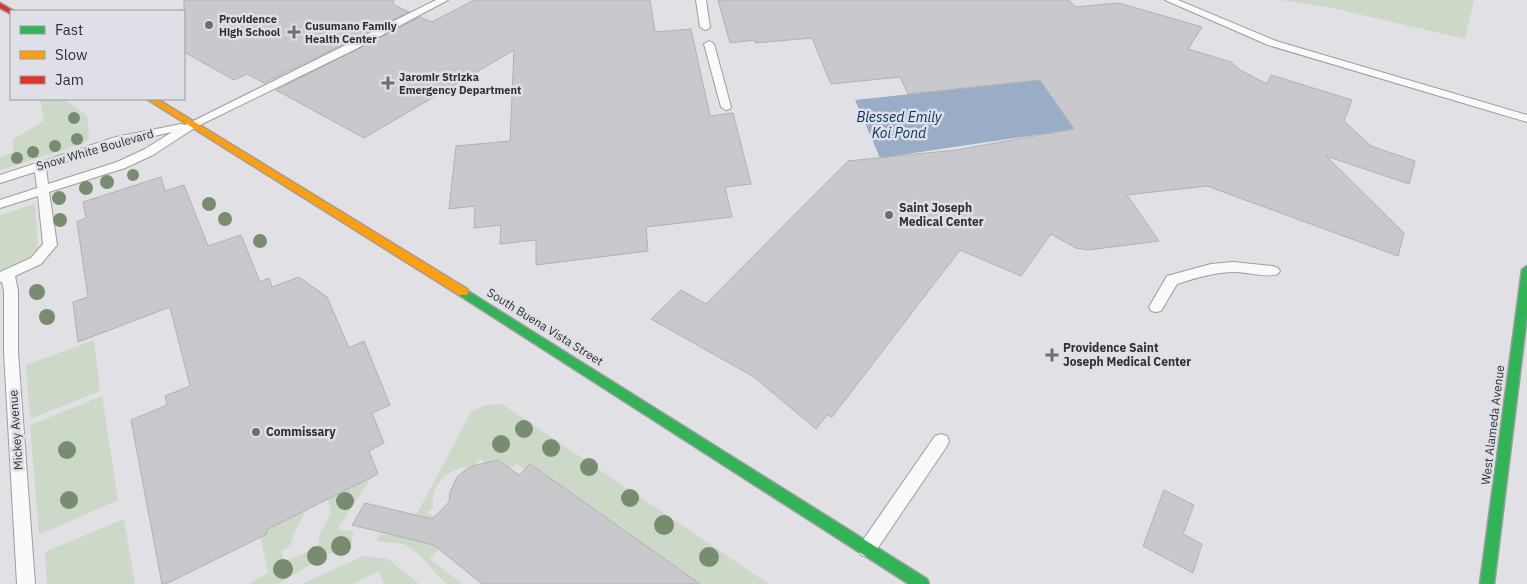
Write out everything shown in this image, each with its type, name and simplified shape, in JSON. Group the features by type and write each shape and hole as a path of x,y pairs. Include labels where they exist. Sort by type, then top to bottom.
{"main road":[{"name":"South Buena Vista Street","path":"153,100 534,335 922,584"},
{"name":"West Alameda Avenue","path":"1487,584 1527,270"}],"lane":[{"path":"192,125 350,48 442,0"},
{"path":"701,0 706,27"},
{"path":"1170,0 1272,43 1527,119"},
{"path":"709,44 726,106"},
{"name":"Snow White Boulevard","path":"0,179 120,140 192,125"},
{"name":"Snow White Boulevard","path":"0,204 122,165 149,152 192,125"},
{"path":"4,277 36,261 50,245 40,166"},
{"path":"1156,307 1172,280 1213,268 1244,266 1273,271"},
{"name":"Mickey Avenue","path":"4,277 11,291 10,352 26,584"},
{"path":"867,549 941,441"}],"green space":[{"path":"1280,0 1474,0 1465,39 1332,8"},
{"path":"40,100 64,100 87,116 89,138 83,144 0,170 0,157 14,152 12,140 44,121"},
{"path":"35,204 38,249 29,258 0,271 0,215"},
{"path":"94,340 100,391 30,419 26,365"},
{"path":"102,396 118,500 39,535 30,425"},
{"path":"502,404 769,584 685,584 517,464 502,475 480,459 473,467 464,467 449,473 443,478 435,491 433,508 427,512 450,529 441,546 430,559 462,584 447,584 420,555 404,544 377,541 378,534 401,536 413,521 471,412 485,405"},
{"path":"373,475 337,530 354,531 351,545 326,555 278,584 249,584 268,573 259,530 307,506 293,536 291,546 281,551 284,562 318,547 320,533 331,514 327,496"},
{"path":"124,519 135,584 47,584 45,552"},
{"path":"363,556 388,559 419,584 384,584 379,571 352,584 302,584"}],"water":[{"name":"Blessed Emily Koi Pond","path":"1040,80 1076,129 880,158 855,100"}],"building":[{"path":"184,0 393,0 394,5 409,12 264,83 247,74 234,80 185,53"},
{"path":"474,0 650,0 655,32 691,29 710,116 733,113 751,184 725,187 732,217 646,227 648,251 536,265 536,240 500,244 501,225 474,228 475,206 449,209 456,146 510,141 514,50 364,138 276,90 420,17 432,22"},
{"name":"Saint Joseph Medical Center","path":"718,0 1069,0 1075,7 1119,3 1202,27 1188,49 1231,62 1240,70 1267,84 1271,75 1352,100 1344,121 1371,146 1415,161 1409,184 1326,156 1404,233 1398,256 1207,186 1127,195 1159,241 1088,250 1076,248 1051,234 1021,276 960,250 832,417 827,415 816,429 754,377 651,319 681,290 706,304 848,161 956,150 1074,129 1040,80 908,94 900,77 831,84 812,38 755,43 754,40 730,43"},
{"name":"Commissary","path":"161,177 165,191 184,185 208,246 241,235 260,282 269,278 272,287 299,277 327,297 349,348 364,341 390,405 372,413 384,443 369,451 378,474 266,530 267,534 166,584 162,584 131,420 167,405 165,396 190,386 170,307 78,342 73,302 88,297 77,222 86,218 83,202"},
{"path":"498,460 519,475 530,464 700,584 482,584 434,545 352,525 365,503 432,519 449,502 450,492 457,477 472,466"},
{"path":"1164,490 1194,505 1183,534 1202,544 1193,573 1143,546"}],"traffic: fast":[{"path":"1487,584 1527,270"},
{"path":"463,292 922,584"}],"traffic: slow":[{"path":"153,100 463,292"}],"traffic: jam":[{"path":"0,5 10,11"}],"place":[{"name":"Providence High School","path":"209,25"},
{"name":"Cusumano Family Health Center","path":"294,32"},
{"name":"Jaromir Strizka Emergency Department","path":"388,83"},
{"name":"Saint Joseph Medical Center","path":"889,215"},
{"name":"Providence Saint Joseph Medical Center","path":"1052,355"},
{"name":"Commissary","path":"256,432"}]}
